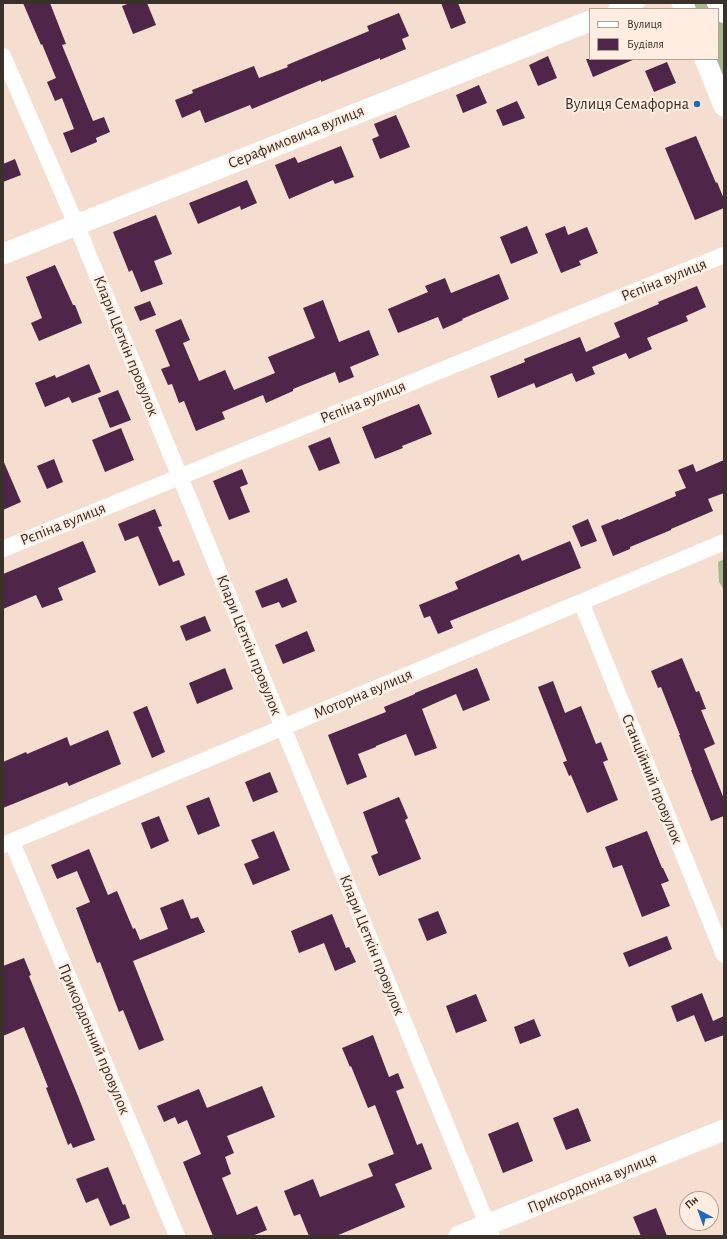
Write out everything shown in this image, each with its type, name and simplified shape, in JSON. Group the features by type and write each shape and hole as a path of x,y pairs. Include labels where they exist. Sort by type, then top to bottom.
{"main road":[{"path":"718,3 724,12"}],"street":[{"path":"622,8 634,3"},
{"name":"Серафимовича вулиця","path":"3,254 589,20"},
{"name":"Клари Цеткін провулок","path":"3,56 76,224 490,1230"},
{"path":"705,60 724,106"},
{"name":"Рєпіна вулиця","path":"3,549 724,255"},
{"name":"Моторна вулиця","path":"7,844 724,542"},
{"name":"Станційний провулок","path":"581,602 724,956"},
{"name":"Прикордонний провулок","path":"7,844 177,1236"},
{"name":"Прикордонна вулиця","path":"459,1236 490,1230 724,1130"}],"green space":[{"path":"679,3 724,3 724,106 704,60 719,60 719,8 682,8"},
{"path":"724,559 724,590 719,582 718,562"}],"building":[{"path":"23,3 50,3 66,44 62,45 93,121 104,117 110,132 96,138 97,142 71,153 63,133 74,129 62,98 55,101 47,82 56,78"},
{"path":"130,3 147,3 156,25 133,34 122,6"},
{"path":"441,3 458,3 466,23 451,29"},
{"path":"399,13 409,36 402,39 406,49 321,82 321,80 252,109 250,105 205,123 200,110 182,118 175,100 193,93 192,90 254,66 259,78 288,67 287,65 369,31 367,26"},
{"path":"548,56 557,78 538,86 529,65"},
{"path":"586,59 633,60 593,77"},
{"path":"667,62 676,83 654,92 645,71"},
{"path":"479,85 487,103 463,113 456,95"},
{"path":"517,101 525,118 503,126 496,110"},
{"path":"396,115 410,147 380,159 372,139 379,136 374,124"},
{"path":"696,136 724,199 724,208 695,220 665,148"},
{"path":"341,146 354,177 335,184 333,180 289,199 275,165 295,157 298,163"},
{"path":"15,159 21,175 3,182 3,164"},
{"path":"247,180 257,203 241,210 240,206 198,224 189,203"},
{"path":"156,215 172,254 154,261 163,284 141,292 132,270 129,272 113,232"},
{"path":"527,226 538,253 511,264 500,237"},
{"path":"565,226 568,235 587,227 598,253 579,261 581,265 561,273 545,234"},
{"path":"55,265 73,305 75,305 82,323 39,341 31,323 42,318 26,277"},
{"path":"499,274 509,299 462,319 463,320 443,329 438,317 398,333 388,309 428,292 425,286 445,278 451,293"},
{"path":"697,286 706,307 686,316 688,321 647,338 652,349 629,359 626,353 592,367 595,374 576,382 572,373 536,388 534,383 498,398 490,376 525,362 524,359 580,337 586,352 620,337 614,323 659,304 658,302"},
{"path":"323,300 339,342 369,330 379,355 350,367 354,377 339,383 335,372 293,389 293,391 266,403 263,395 222,412 225,419 196,431 184,401 179,403 172,384 168,385 161,369 170,366 155,330 181,319 190,340 183,343 199,381 225,370 234,390 275,373 268,357 315,338 303,308"},
{"path":"150,301 156,315 140,321 134,307"},
{"path":"89,364 101,392 72,403 69,397 45,407 35,383 55,375 56,378"},
{"path":"118,390 131,420 110,428 98,398"},
{"path":"419,404 432,434 375,459 362,427"},
{"path":"121,428 134,460 105,472 92,440"},
{"path":"330,437 340,463 319,471 308,446"},
{"path":"54,459 63,482 47,489 37,466"},
{"path":"3,460 21,502 3,510"},
{"path":"724,460 724,493 708,499 713,511 630,547 630,549 613,556 601,526 676,496 675,492 686,488 678,470 693,464 696,472"},
{"path":"242,469 248,484 240,487 250,512 229,520 213,481"},
{"path":"155,509 162,526 158,527 173,562 179,560 185,575 159,586 138,536 125,541 118,524"},
{"path":"588,519 597,541 581,547 572,526"},
{"path":"83,541 96,572 58,588 63,600 42,608 36,595 3,609 3,574"},
{"path":"570,541 581,568 450,621 453,628 438,634 430,616 424,618 419,605 458,589 455,582 519,554 522,561"},
{"path":"287,578 297,602 282,608 279,602 262,608 255,591"},
{"path":"205,616 211,631 186,641 180,626"},
{"path":"307,631 315,651 283,664 275,645"},
{"path":"682,658 696,692 699,691 706,709 701,710 715,744 704,749 724,799 724,816 711,821 661,687 658,688 651,671"},
{"path":"225,668 233,689 197,704 189,683"},
{"path":"477,668 490,700 463,711 456,694 422,709 437,748 415,756 406,734 376,746 358,754 367,777 347,785 328,735 386,712 384,707"},
{"path":"553,681 565,713 581,706 596,744 601,742 608,760 603,762 618,800 587,813 571,775 569,776 563,762 567,761 538,687"},
{"path":"147,706 165,752 152,758 133,712"},
{"path":"108,730 121,764 69,786 67,782 3,808 3,762 26,752 27,754 67,737 70,746"},
{"path":"270,772 278,792 253,802 245,782"},
{"path":"209,797 220,826 198,835 186,806"},
{"path":"399,797 408,818 405,820 421,859 379,876 371,856 378,853 363,812"},
{"path":"159,816 169,841 151,849 141,823"},
{"path":"274,831 290,870 253,885 244,864 259,858 251,840"},
{"path":"647,831 669,881 661,884 670,906 642,917 622,865 613,868 605,847"},
{"path":"89,849 108,895 117,891 133,929 135,928 140,940 168,929 160,908 183,899 191,919 198,917 205,932 133,961 164,1040 139,1050 123,1010 119,1012 100,962 97,963 76,908 90,902 77,871 57,879 51,865"},
{"path":"438,911 447,933 427,941 418,919"},
{"path":"332,914 346,948 349,947 356,962 335,971 324,943 299,953 291,931"},
{"path":"667,936 672,949 629,967 623,953"},
{"path":"24,958 31,975 29,976 95,1140 73,1148 71,1143 68,1145 46,1088 48,1087 24,1027 3,1036 3,966"},
{"path":"702,993 713,1021 724,1016 724,1035 705,1042 694,1015 677,1022 671,1006"},
{"path":"476,994 487,1021 456,1033 446,1006"},
{"path":"534,1019 541,1036 520,1044 514,1027"},
{"path":"373,1035 389,1077 398,1073 404,1088 396,1091 417,1145 422,1143 432,1169 395,1184 405,1207 336,1236 309,1236 300,1214 294,1216 284,1191 313,1179 320,1197 373,1176 368,1164 394,1154 375,1105 368,1108 342,1048"},
{"path":"262,1086 275,1117 227,1136 234,1153 225,1157 231,1174 222,1178 237,1215 257,1206 267,1230 252,1236 213,1236 183,1162 201,1154 187,1120 178,1124 175,1117 164,1122 157,1106 199,1089 207,1108"},
{"path":"578,1108 591,1141 566,1150 553,1118"},
{"path":"518,1122 533,1161 503,1173 488,1134"},
{"path":"108,1167 123,1205 125,1204 130,1218 110,1226 98,1198 86,1203 76,1179"},
{"path":"656,1208 667,1236 641,1236 633,1217"}],"place":[{"name":"Вулиця Семафорна","path":"697,104"}]}
